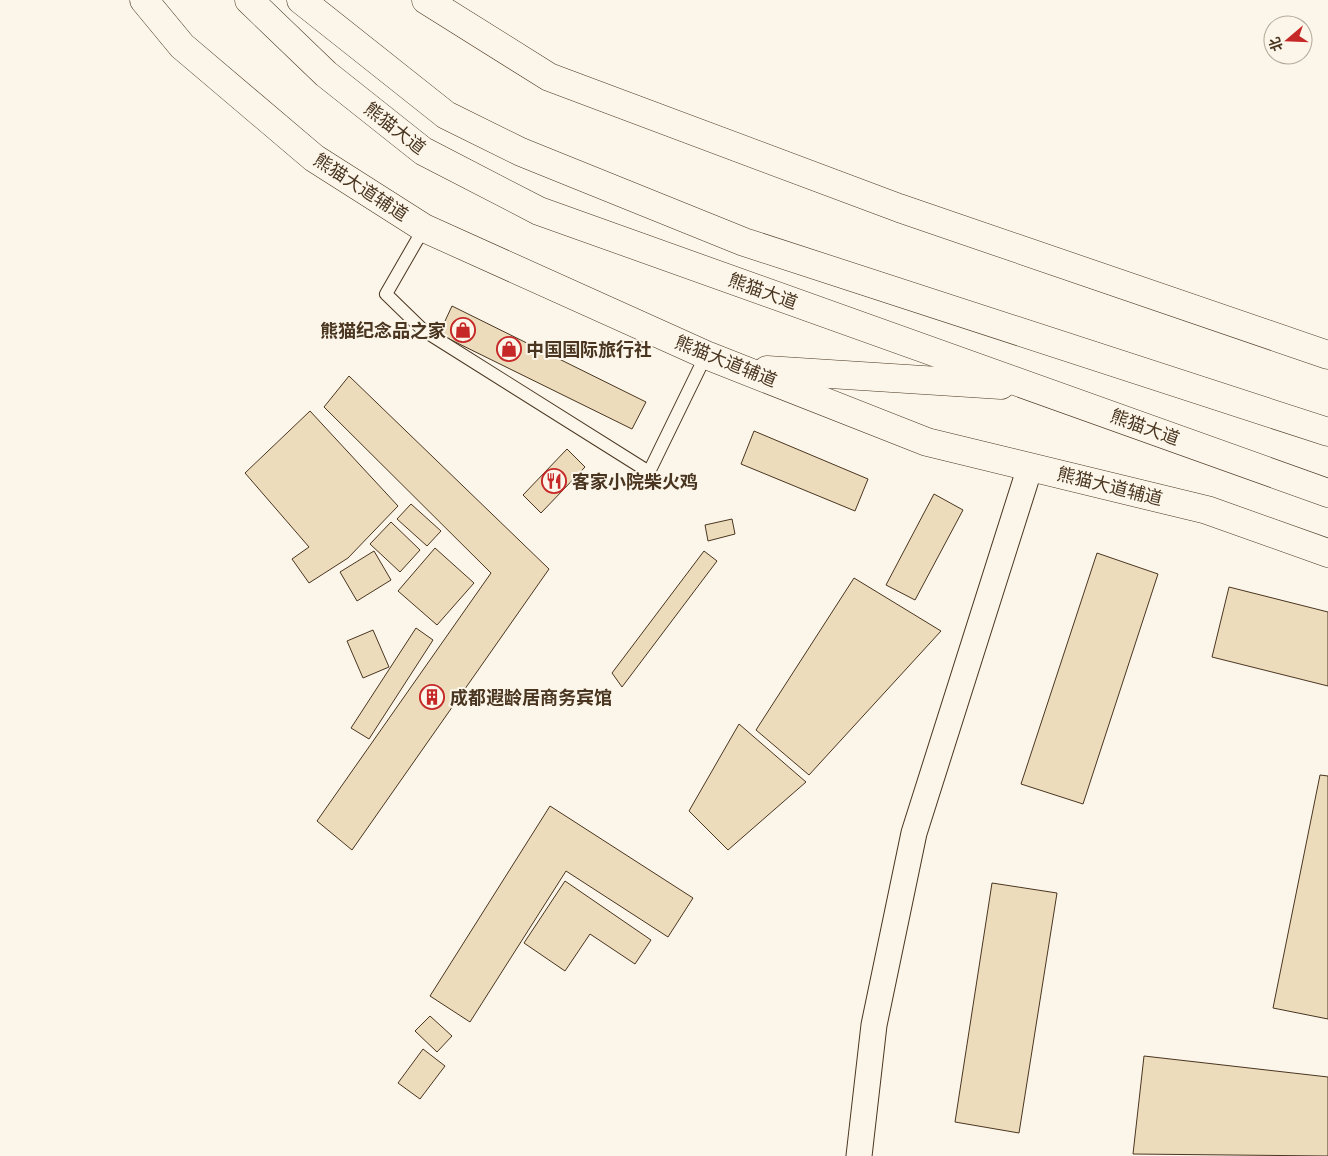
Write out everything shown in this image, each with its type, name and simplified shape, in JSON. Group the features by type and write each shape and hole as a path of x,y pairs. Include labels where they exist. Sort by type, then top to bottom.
{"main road":[{"name":"熊猫大道辅道","path":"144,0 182,46 314,158 424,228 706,355 927,442 1207,510 1328,553"},
{"name":"熊猫大道","path":"249,0 326,74 422,151 539,211 1328,493"},
{"path":"301,0 446,115 521,152 744,242 1328,432"},
{"path":"426,0 549,77 899,208 1328,355"},
{"path":"743,369 1032,387"}],"street":[{"path":"859,1156 874,1025 914,833 1030,467"}],"lane":[{"path":"424,228 386,294 423,330 649,472 706,355"}],"building":[{"path":"452,306 646,402 632,429 439,334"},
{"name":"成都遐龄居商务宾馆","path":"349,376 549,569 352,850 317,821 491,573 324,407"},
{"path":"310,411 398,506 348,558 309,583 292,559 309,547 245,473"},
{"path":"754,431 868,479 855,511 741,464"},
{"name":"客家小院柴火鸡","path":"567,449 585,467 541,513 523,495"},
{"path":"934,494 963,510 915,600 886,585"},
{"path":"411,504 441,531 427,546 397,519"},
{"path":"732,519 735,534 708,541 705,525"},
{"path":"391,522 420,550 400,572 370,544"},
{"path":"435,548 474,583 437,625 398,591"},
{"path":"374,551 391,580 357,601 340,572"},
{"path":"704,551 717,561 622,687 612,673"},
{"path":"1097,553 1158,574 1083,804 1021,784"},
{"path":"854,578 941,631 809,775 756,730"},
{"path":"1229,587 1328,612 1328,686 1212,657"},
{"path":"416,628 433,640 369,739 351,728"},
{"path":"373,630 389,667 363,678 347,641"},
{"path":"739,724 806,782 728,850 689,811"},
{"path":"1320,775 1328,776 1328,1019 1273,1008"},
{"path":"550,806 693,898 668,937 566,871 470,1022 430,996"},
{"path":"565,881 651,940 635,964 590,934 565,971 524,943"},
{"path":"992,883 1057,893 1019,1133 955,1122"},
{"path":"430,1016 452,1036 437,1052 415,1031"},
{"path":"423,1049 445,1066 420,1099 398,1083"},
{"path":"1144,1056 1328,1077 1328,1156 1133,1154"}],"place":[{"name":"熊猫纪念品之家","path":"463,330"},
{"name":"中国国际旅行社","path":"509,349"},
{"name":"客家小院柴火鸡","path":"554,481"},
{"name":"成都遐龄居商务宾馆","path":"432,697"}]}
